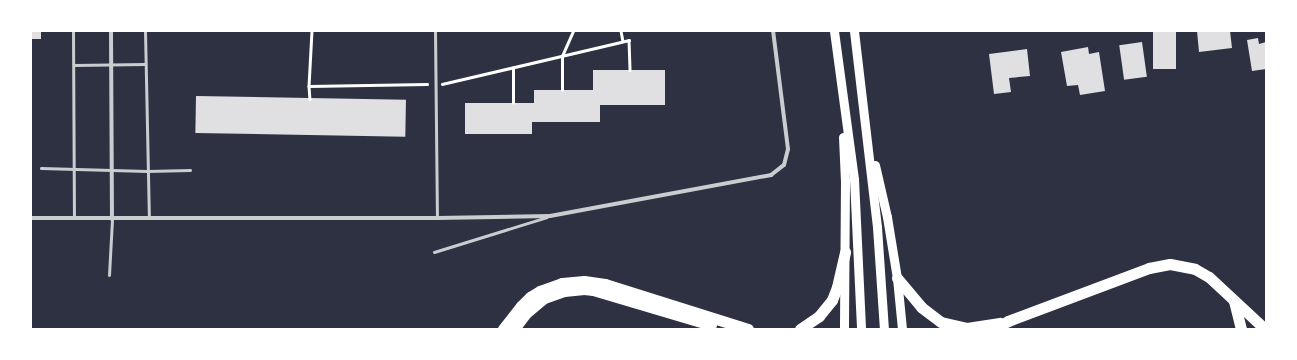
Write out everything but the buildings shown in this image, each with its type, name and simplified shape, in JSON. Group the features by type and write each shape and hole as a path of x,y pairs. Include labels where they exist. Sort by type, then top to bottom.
{"highway":[{"path":"800,329 819,316 832,300 837,288 845,252"},
{"path":"993,329 1008,321 1149,268 1170,264 1184,265 1202,273 1222,287 1234,301 1265,329"},
{"path":"897,278 921,307 936,319 947,324 974,328 1008,321"},
{"path":"503,329 521,306 530,297 540,291 562,283 584,281 604,284 748,329"},
{"path":"514,329 526,313 544,298 564,291 584,289 597,291 724,329"},
{"path":"1234,301 1241,329"}],"main road":[{"path":"834,31 854,179 861,329"},
{"path":"854,31 877,226 884,329"},
{"path":"841,80 845,181 844,329"},
{"path":"865,119 887,217 897,278 902,329"}],"street":[{"path":"111,31 112,219"},
{"path":"31,218 437,218 550,216 771,175 784,164 788,149 773,31"}],"lane":[{"path":"73,31 74,218"},
{"path":"145,31 147,171 150,218"},
{"path":"434,31 437,218"},
{"path":"74,65 145,64"},
{"path":"41,168 147,171 190,170"},
{"path":"434,252 550,216"},
{"path":"110,275 112,219"}],"path":[{"path":"310,99 309,86 312,31"},
{"path":"562,90 562,56 573,31"},
{"path":"621,31 623,41"},
{"path":"309,86 444,84 629,40 630,70"},
{"path":"513,68 513,103"}]}
